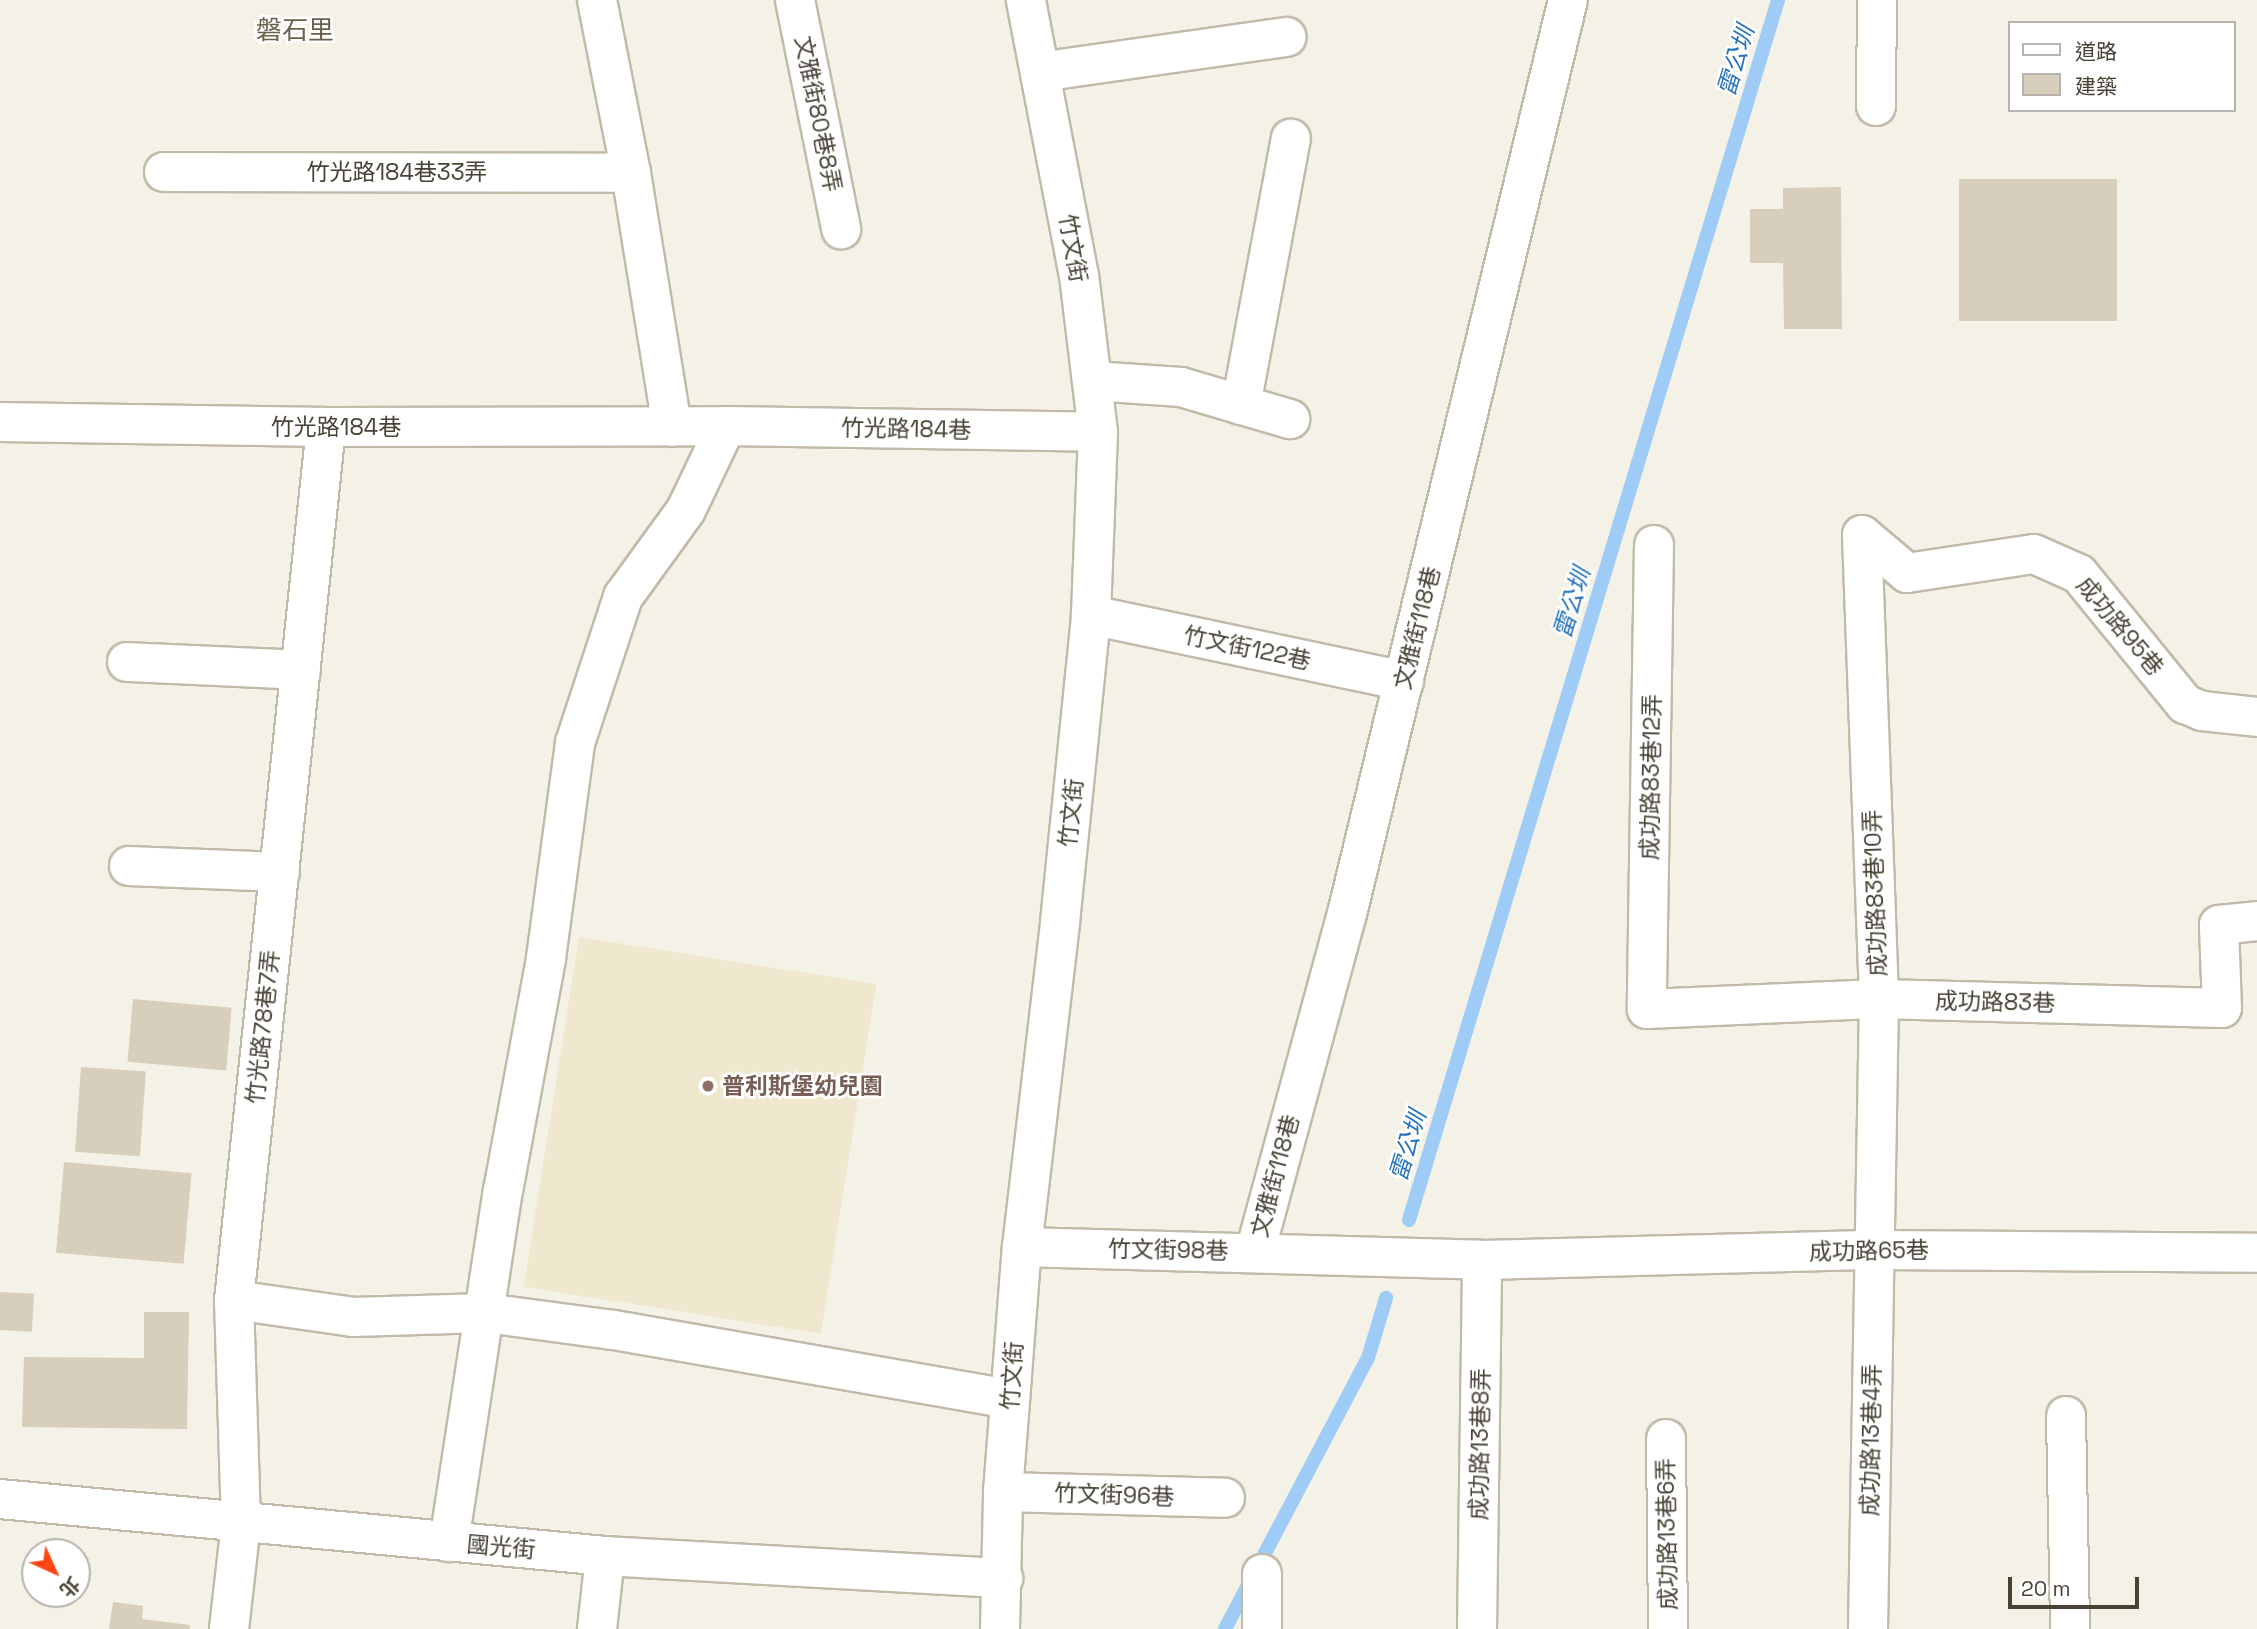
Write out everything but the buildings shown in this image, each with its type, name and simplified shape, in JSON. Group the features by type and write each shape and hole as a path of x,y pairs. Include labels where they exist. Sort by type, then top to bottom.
{"street":[{"path":"597,0 631,173 673,427"},
{"name":"文雅街80巷8弄","path":"795,0 841,229"},
{"name":"竹文街","path":"1000,1629 1003,1492 1022,1247 1060,922 1091,615 1098,432 1079,276 1026,0"},
{"name":"文雅街118巷","path":"1255,1252 1347,914 1568,0"},
{"path":"1876,106 1877,0"},
{"path":"1040,72 1287,37"},
{"path":"1241,405 1291,139"},
{"name":"竹光路184巷33弄","path":"164,172 631,173"},
{"path":"1093,381 1181,387 1290,419"},
{"name":"竹光路184巷","path":"0,422 326,427 726,426 1098,432"},
{"path":"449,1542 503,1191 546,958 575,743 624,597 686,510 726,426"},
{"name":"竹光路78巷7弄","path":"229,1629 241,1523 234,1300 326,427"},
{"name":"成功路95巷","path":"1862,535 1907,573 2034,554 2079,574 2185,704 2202,711 2257,717"},
{"name":"成功路83巷10弄","path":"1862,535 1879,999 1875,1250"},
{"name":"成功路83巷12弄","path":"1647,1009 1654,545"},
{"name":"竹文街122巷","path":"1091,615 1404,681"},
{"path":"127,662 301,670"},
{"path":"129,866 279,872"},
{"name":"成功路83巷","path":"1647,1009 1879,999 2222,1008 2219,925 2257,921"},
{"name":"竹文街98巷","path":"1022,1247 1255,1252 1336,1258 1482,1259"},
{"name":"成功路65巷","path":"1482,1259 1875,1250 2257,1253"},
{"name":"成功路13巷4弄","path":"1868,1629 1875,1250"},
{"name":"成功路13巷8弄","path":"1477,1629 1482,1259"},
{"path":"234,1300 353,1317 486,1313 614,1330 1010,1399"},
{"path":"2066,1416 2070,1629"},
{"name":"成功路13巷6弄","path":"1666,1439 1668,1629"},
{"name":"竹文街96巷","path":"1003,1492 1225,1498"},
{"name":"國光街","path":"0,1499 605,1556 1003,1578"},
{"path":"597,1629 605,1556"},
{"path":"1262,1574 1262,1629"}],"shaded area":[{"name":"普利斯堡幼兒園","path":"579,937 876,984 821,1334 524,1287"}],"waterway":[{"name":"雷公圳","path":"1409,1220 1778,0"},
{"name":"雷公圳","path":"1225,1629 1368,1358 1386,1298"}],"place":[{"name":"普利斯堡幼兒園","path":"708,1086"}],"district":[{"name":"磐石里","path":"295,31"}]}
